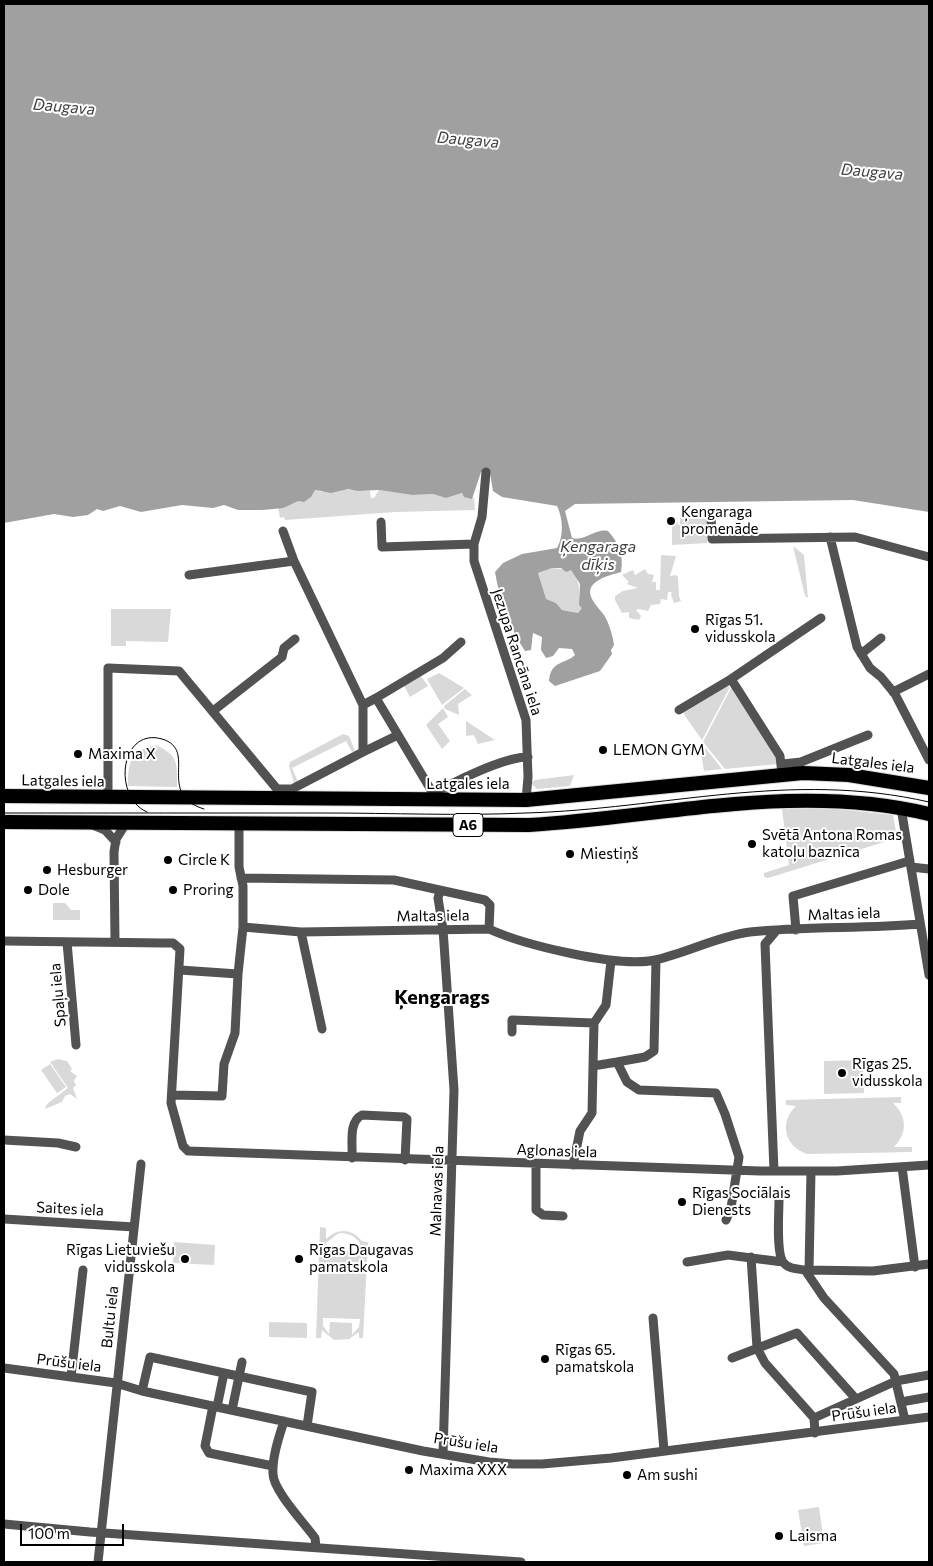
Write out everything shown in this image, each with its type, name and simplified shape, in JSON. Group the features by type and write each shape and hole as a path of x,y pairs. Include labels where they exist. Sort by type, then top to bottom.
{"highway":[{"name":"Latgales iela","path":"4,796 108,797 284,794 437,795 526,800 558,799 783,769 849,774 929,788"},
{"path":"558,799 560,823"},
{"name":"A6","path":"4,822 486,825 560,823 732,803 802,799 852,801 929,814"}],"street":[{"path":"381,522 382,547 474,544 482,517 486,472"},
{"path":"711,515 712,539 855,537 929,558"},
{"path":"283,531 294,561 363,705 363,752"},
{"path":"830,537 857,647 870,668 893,692 929,760"},
{"name":"Jezupa Rancāna iela","path":"474,544 474,561 477,574 526,720 528,757 526,800"},
{"path":"189,574 294,561"},
{"path":"679,710 731,679 821,618"},
{"path":"861,654 881,638"},
{"path":"214,711 282,658 284,648 295,639"},
{"path":"363,705 443,658 461,642"},
{"path":"108,797 108,668 179,671 277,789 284,794 398,735"},
{"path":"893,692 929,674"},
{"path":"731,679 780,756 783,769 868,735"},
{"path":"376,698 431,790 437,795 451,784 510,760 528,757"},
{"path":"901,808 929,975"},
{"path":"85,822 105,830 116,842"},
{"path":"115,942 116,842 126,823"},
{"path":"4,940 173,944 180,949 172,1095 222,1096 224,1064 235,1033 243,927 243,886 239,824"},
{"path":"796,930 793,896 910,864 929,869"},
{"path":"241,878 394,880 485,900 490,906 489,929"},
{"name":"Malnavas iela","path":"440,891 438,898 443,929 454,1090 443,1454"},
{"name":"Maltas iela","path":"243,927 301,932 489,929 507,937 611,961 656,960 752,932 920,924"},
{"path":"774,1171 765,944 776,931"},
{"path":"301,932 322,1029"},
{"path":"752,932 765,944"},
{"name":"Spaļu iela","path":"67,942 76,1045"},
{"path":"593,1066 645,1057 654,1051 656,960"},
{"path":"573,1165 580,1131 592,1112 594,1023 606,1005 611,961"},
{"path":"180,970 238,974"},
{"path":"512,1032 512,1020 594,1023"},
{"path":"617,1062 627,1082 639,1090 716,1093 738,1149 738,1170 726,1220"},
{"name":"Aglonas iela","path":"172,1095 171,1109 185,1149 405,1160 774,1171 929,1165"},
{"path":"352,1158 353,1123 362,1115 404,1117 407,1120 405,1160"},
{"path":"4,1140 76,1147"},
{"name":"Bultu iela","path":"98,1562 116,1383 142,1164"},
{"path":"536,1164 536,1210 543,1215 563,1216"},
{"path":"902,1167 915,1267"},
{"path":"811,1171 807,1270 824,1298 894,1374 904,1420"},
{"path":"779,1200 780,1253 783,1262"},
{"name":"Saites iela","path":"4,1219 134,1227"},
{"path":"687,1262 728,1254 783,1262 789,1267 807,1270 854,1272 929,1264"},
{"path":"751,1257 757,1348 765,1364 814,1418 815,1433"},
{"path":"71,1377 82,1270"},
{"path":"653,1318 664,1452"},
{"path":"732,1358 797,1333 856,1399"},
{"path":"142,1391 150,1357 312,1392 307,1426"},
{"path":"232,1410 242,1362"},
{"name":"Prūšu iela","path":"4,1368 116,1383 142,1391 307,1426 489,1462 542,1464 664,1452 929,1417"},
{"path":"224,1373 205,1446 209,1452 273,1466"},
{"path":"814,1418 896,1381 929,1375"},
{"path":"901,1402 929,1397"},
{"path":"284,1421 273,1466 274,1480 315,1538 316,1546"},
{"path":"4,1524 521,1562"}],"shaded area":[{"path":"342,489 370,491 371,498 374,498 379,490 412,495 433,494 446,498 462,493 472,499 474,497 475,510 395,512 285,520 284,517 280,518 278,507 296,503 315,490 321,492"},
{"path":"673,518 677,518 678,525 680,525 680,518 707,518 707,543 672,545 672,525 666,524 672,522"},
{"path":"793,546 804,555 808,598 805,596"},
{"path":"661,555 676,556 670,576 676,575 678,577 681,601 674,603 671,595 672,592 668,592 667,600 661,599 660,604 651,605 648,611 636,610 641,616 639,620 629,618 629,612 622,613 615,600 615,596 623,591 638,588 627,584 629,582 622,575 633,570 635,575 645,569 648,574 654,575 652,582 656,582 656,590 660,590"},
{"path":"552,568 571,570 575,576 579,585 582,608 578,613 562,610 556,603 545,599 538,573"},
{"path":"111,609 171,609 168,642 126,641 126,646 111,646"},
{"path":"439,673 464,688 442,705 427,679"},
{"path":"421,676 428,686 410,697 404,686"},
{"path":"727,686 730,687 702,740 683,711"},
{"path":"731,688 778,758 778,764 725,769 703,742"},
{"path":"465,689 472,695 458,704 459,715 445,709 444,706"},
{"path":"443,708 448,717 438,724 450,741 442,749 426,725"},
{"path":"466,721 495,740 478,744 474,735 466,736"},
{"path":"343,734 349,736 355,751 352,752 346,741 292,768 298,782 294,783 289,766 290,762"},
{"path":"156,745 169,753 175,761 177,787 128,786 132,759 141,751"},
{"path":"704,746 722,769 704,771 701,753"},
{"path":"574,775 570,786 537,789 531,783 535,780"},
{"path":"782,809 837,809 893,815 897,838 768,878 764,877 764,873 789,865"},
{"path":"53,903 65,903 71,910 80,910 80,920 53,920"},
{"path":"58,1059 67,1061 72,1069 70,1071 77,1076 74,1081 76,1085 73,1088 77,1099 70,1094 65,1096 62,1102 45,1109 47,1104 68,1088 50,1062"},
{"path":"863,1060 864,1093 824,1094 824,1061"},
{"path":"50,1064 66,1087 57,1093 41,1070"},
{"path":"901,1097 901,1103 893,1103 901,1113 904,1130 899,1142 894,1147 912,1147 912,1152 807,1154 793,1145 786,1133 787,1119 796,1106 786,1105 786,1100"},
{"path":"320,1227 326,1228 326,1239 335,1233 344,1231 353,1234 362,1241 368,1242 363,1338 359,1338 359,1332 349,1339 334,1340 322,1330 321,1338 316,1338","holes":["339,1233 348,1234 358,1240 362,1252 325,1250 326,1243","323,1318 360,1319 359,1327 352,1335 352,1323 330,1322 329,1334 323,1326"]},
{"path":"174,1242 215,1245 214,1265 173,1263"},
{"path":"269,1322 307,1323 307,1338 269,1337"},
{"path":"819,1507 824,1543 804,1546 798,1510"}],"water":[{"path":"4,4 929,4 929,512 853,500 575,504 565,511 572,538 576,539 599,531 608,531 620,550 621,572 607,576 593,584 590,593 591,598 608,622 614,645 611,650 612,654 600,671 555,686 549,681 552,669 575,655 572,649 559,648 553,656 546,658 541,650 542,637 533,633 531,650 525,651 506,613 495,572 503,563 522,554 557,548 562,533 559,511 557,506 502,497 493,491 490,473 481,472 472,499 464,497 462,493 446,498 433,494 412,495 379,490 358,491 348,489 331,493 315,490 311,497 304,502 299,501 283,508 238,510 224,505 213,508 182,505 141,512 120,506 103,511 97,509 88,515 73,517 54,514 4,523","holes":["552,568 561,568 566,572 571,570 580,584 579,605 582,608 578,613 562,610 556,603 546,599 538,573"]}],"tram line":[{"path":"147,812 136,804 129,793 125,779 126,765 130,753 137,743 148,738 162,739 172,745 177,752 179,783 182,793 190,802 204,809"},
{"path":"4,813 501,814 578,810 777,790 877,793 929,802"}],"place":[{"name":"Ķengaraga promenāde","path":"671,521"},
{"name":"Rīgas 51. vidusskola","path":"695,629"},
{"name":"LEMON GYM","path":"603,750"},
{"name":"Maxima X","path":"78,754"},
{"name":"Svētā Antona Romas katoļu baznīca","path":"752,844"},
{"name":"Miestiņš","path":"570,854"},
{"name":"Circle K","path":"168,860"},
{"name":"Hesburger","path":"47,870"},
{"name":"Dole","path":"28,890"},
{"name":"Proring","path":"173,890"},
{"name":"Rīgas 25. vidusskola","path":"842,1073"},
{"name":"Rīgas Sociālais Dienests","path":"682,1202"},
{"name":"Rīgas Lietuviešu vidusskola","path":"185,1259"},
{"name":"Rīgas Daugavas pamatskola","path":"299,1259"},
{"name":"Rīgas 65. pamatskola","path":"545,1359"},
{"name":"Maxima XXX","path":"409,1470"},
{"name":"Am sushi","path":"627,1475"},
{"name":"Laisma","path":"779,1536"}],"district":[{"name":"Ķengarags","path":"442,997"}],"water label":[{"name":"Daugava","path":"64,107"},
{"name":"Daugava","path":"468,140"},
{"name":"Daugava","path":"872,172"},
{"name":"Ķengaraga dīķis","path":"598,556"}]}
